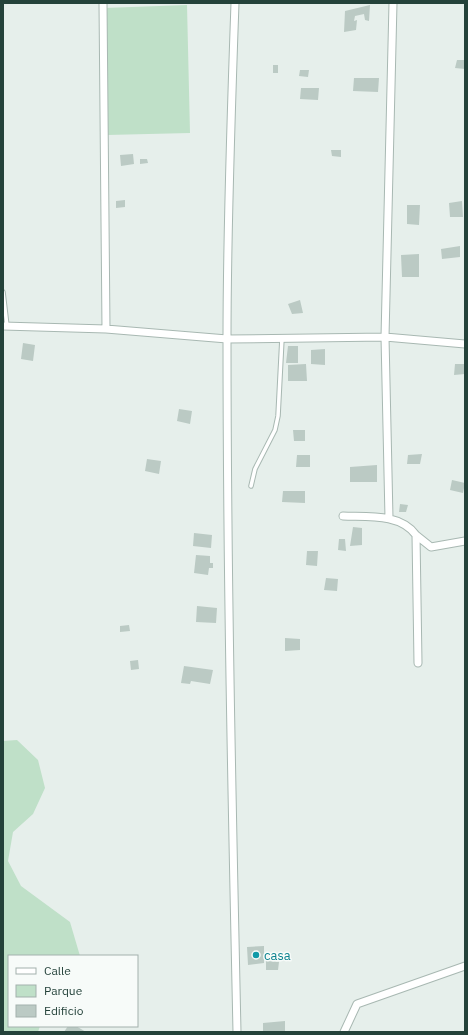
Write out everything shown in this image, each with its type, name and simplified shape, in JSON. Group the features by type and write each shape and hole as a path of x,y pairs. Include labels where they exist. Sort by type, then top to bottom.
{"street":[{"path":"103,3 106,329"},
{"path":"235,3 229,181 227,339 230,689 237,1032"},
{"path":"389,518 385,337 393,3"},
{"path":"5,326 106,329 227,339 385,337 465,344"},
{"path":"343,516 389,518 409,529 431,547 465,540"},
{"path":"416,535 418,663"},
{"path":"344,1032 357,1004 465,966"}],"lane":[{"path":"3,292 5,326"},
{"path":"251,486 255,469 275,430 278,416 282,338"}],"green space":[{"path":"187,5 190,133 107,135 104,8"},
{"path":"17,740 38,760 45,788 33,814 13,832 8,861 21,886 70,922 80,955 8,955 8,1027 40,1027 38,1032 3,1032 3,741"}],"building":[{"path":"370,5 369,21 365,20 364,14 355,16 354,21 357,20 356,30 344,32 345,11"},
{"path":"457,60 465,60 465,69 455,68"},
{"path":"273,65 278,65 278,73 273,73"},
{"path":"300,70 309,70 308,77 299,76"},
{"path":"354,78 379,78 378,92 353,91"},
{"path":"301,88 319,88 318,100 300,99"},
{"path":"331,150 341,150 341,157 332,156"},
{"path":"133,154 134,164 121,166 120,155"},
{"path":"140,159 147,159 148,163 140,164"},
{"path":"125,200 125,207 116,208 116,201"},
{"path":"462,201 463,217 450,217 449,203"},
{"path":"407,205 420,205 419,225 407,224"},
{"path":"460,246 460,257 442,259 441,249"},
{"path":"419,254 419,277 402,277 401,255"},
{"path":"300,300 303,313 292,314 288,304"},
{"path":"23,343 35,345 33,361 21,359"},
{"path":"288,346 298,346 298,363 286,363"},
{"path":"325,349 325,365 311,364 311,350"},
{"path":"306,364 307,381 288,381 288,365"},
{"path":"455,364 465,364 465,374 454,375"},
{"path":"179,409 192,411 190,424 177,421"},
{"path":"293,430 305,430 305,441 294,441"},
{"path":"422,454 420,464 407,464 408,455"},
{"path":"297,455 310,455 310,467 296,467"},
{"path":"147,459 161,461 159,474 145,471"},
{"path":"377,465 377,482 350,482 350,467"},
{"path":"452,480 465,483 463,493 450,490"},
{"path":"283,491 305,491 305,503 282,502"},
{"path":"400,504 408,505 406,512 399,512"},
{"path":"353,527 362,528 362,545 350,546"},
{"path":"194,533 212,535 211,548 193,546"},
{"path":"339,539 345,539 346,551 338,550"},
{"path":"307,551 318,551 317,566 306,565"},
{"path":"196,555 210,556 210,563 213,563 213,568 209,568 208,575 194,573"},
{"path":"326,578 338,579 337,591 324,590"},
{"path":"197,606 217,608 216,623 196,622"},
{"path":"129,625 130,631 120,632 120,626"},
{"path":"285,638 300,639 300,650 285,651"},
{"path":"138,660 139,669 131,670 130,661"},
{"path":"184,666 213,670 210,684 191,681 190,684 181,683"},
{"name":"casa","path":"264,946 264,963 248,965 247,947"},
{"path":"266,961 279,962 278,970 266,970"},
{"path":"285,1021 285,1032 263,1032 263,1023"},
{"path":"67,1027 78,1027 86,1032 64,1032"}],"place":[{"name":"casa","path":"256,955"}]}
